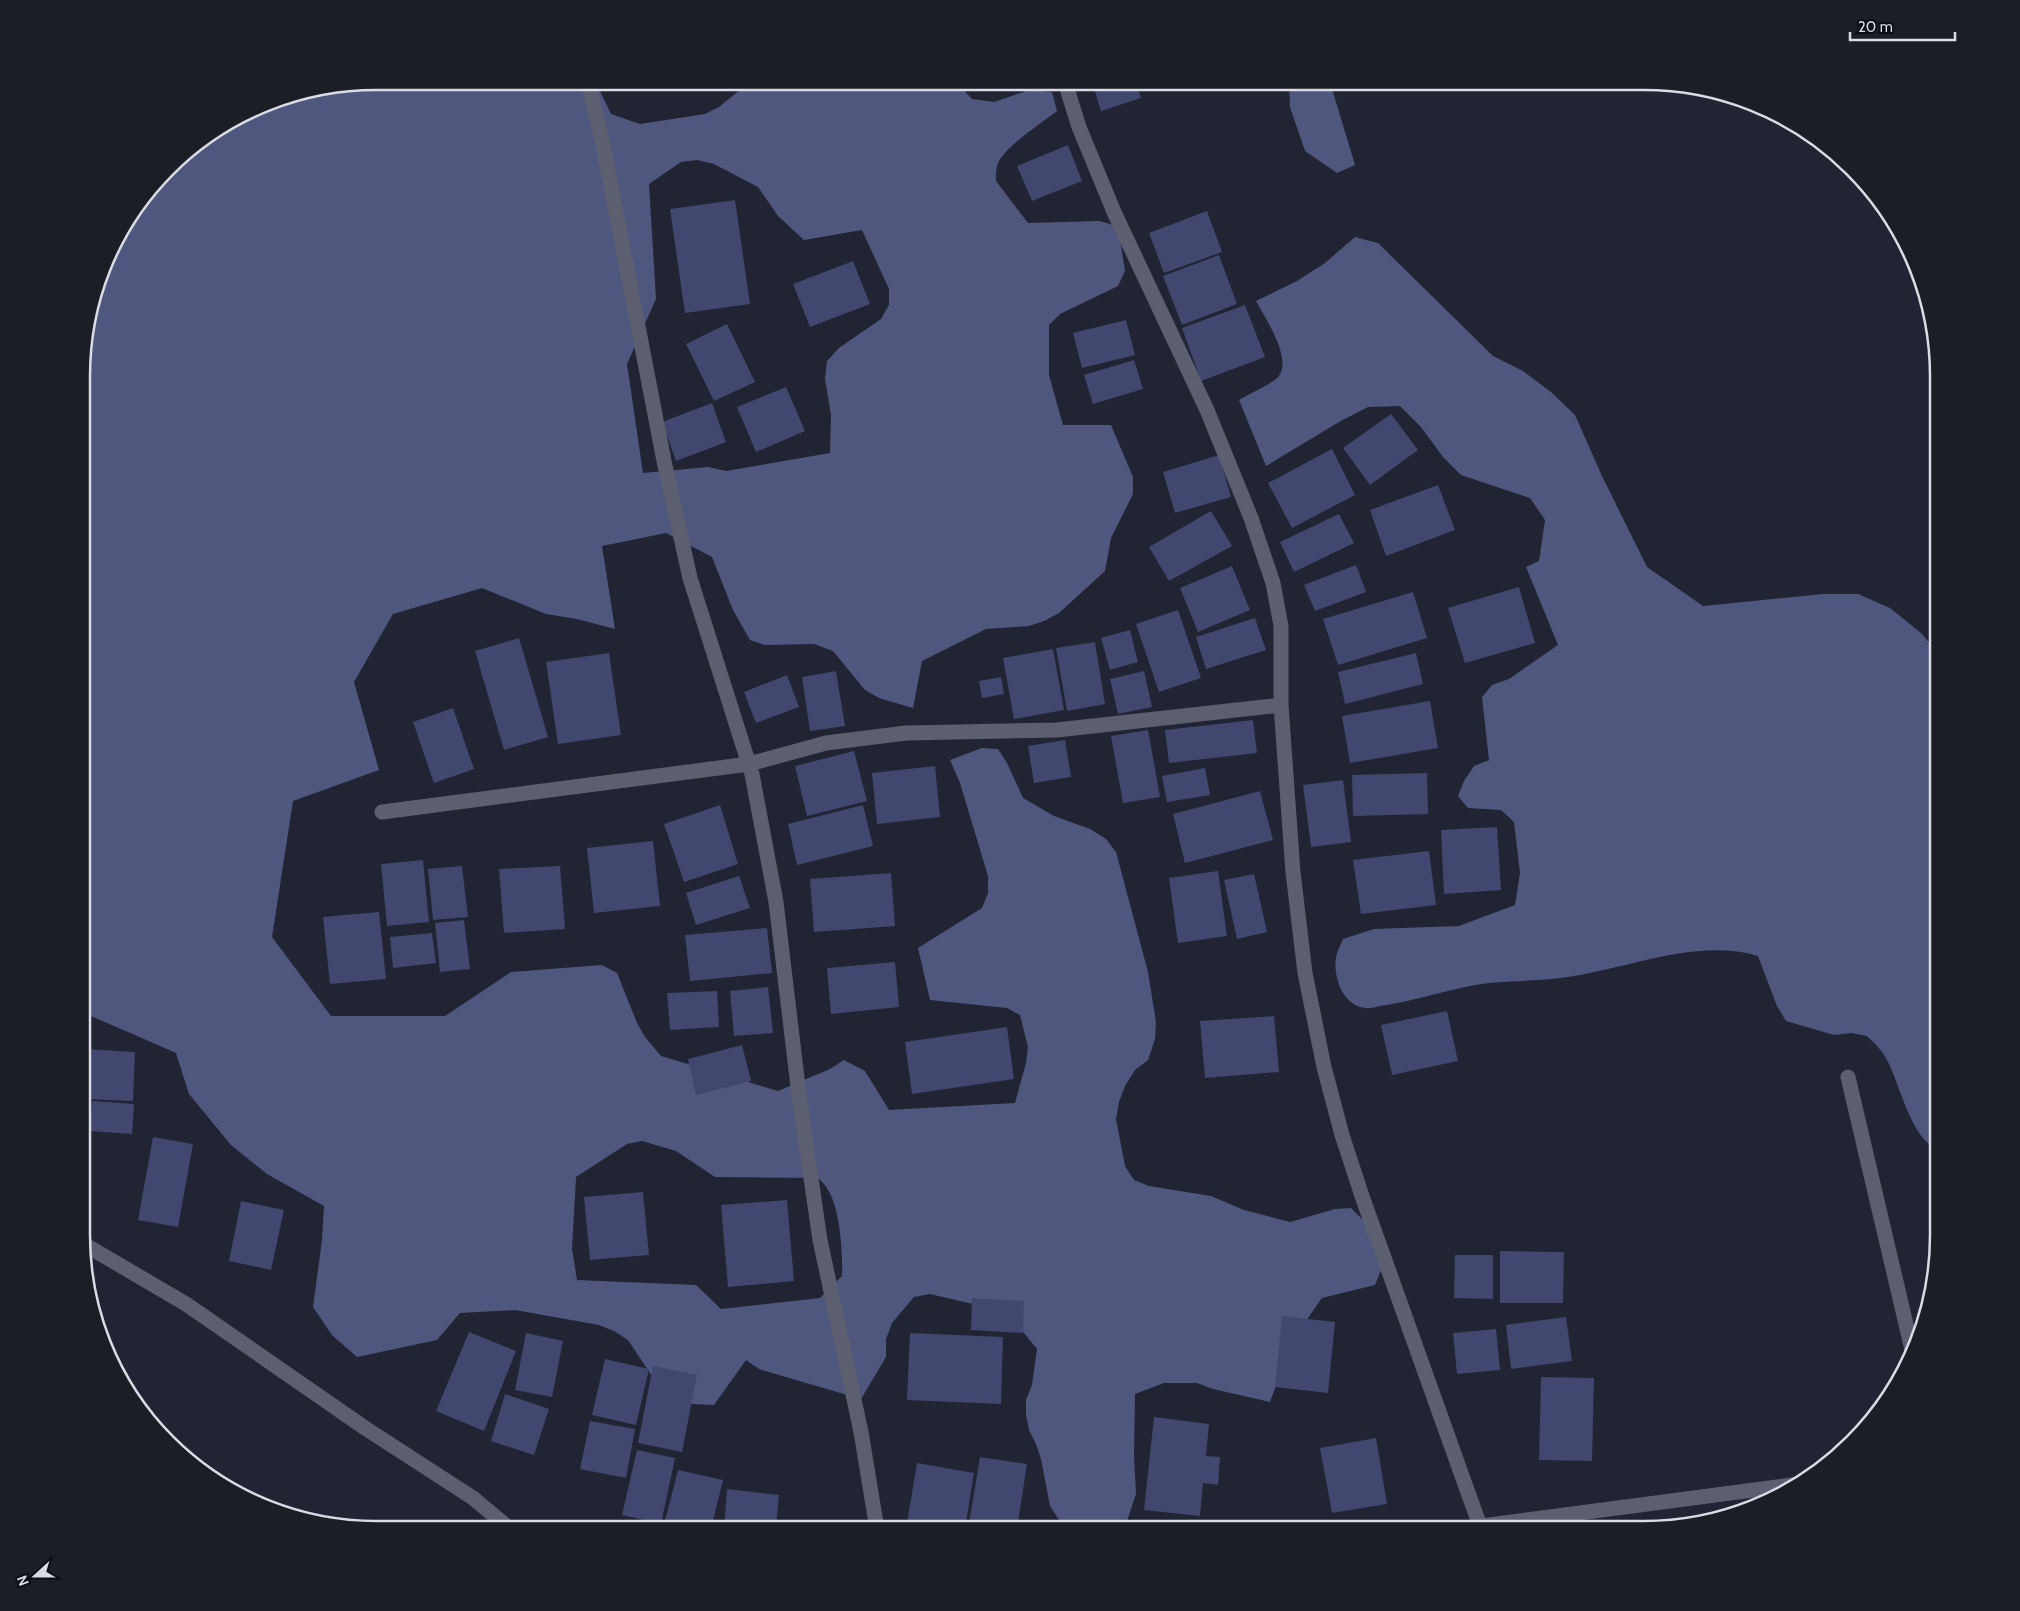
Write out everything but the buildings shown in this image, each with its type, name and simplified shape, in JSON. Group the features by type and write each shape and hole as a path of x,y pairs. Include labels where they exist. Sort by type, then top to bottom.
{"street":[{"path":"590,90 604,150 664,461 690,578 749,764 776,902 800,1103 820,1240 861,1432 876,1521"},
{"path":"1067,90 1079,127 1114,212 1207,410 1251,518 1273,583 1280,626 1281,705 1293,872 1304,964 1324,1067 1342,1135 1363,1199 1478,1521"},
{"path":"382,812 749,764 826,743 906,733 1057,730 1281,705"},
{"path":"1848,1077 1910,1340"},
{"path":"91,1248 186,1304 365,1428 473,1498 500,1521"},
{"path":"1518,1521 1779,1487"}],"shaded area":[{"path":"376,90 599,90 611,114 640,124 705,114 719,107 740,90 964,90 972,99 994,102 1029,90 1052,92 1057,111 1023,136 1006,152 997,166 996,181 1028,223 1099,221 1114,225 1120,239 1125,271 1118,286 1060,314 1049,325 1049,375 1063,425 1111,425 1133,477 1133,494 1111,538 1105,571 1059,613 1044,621 1029,626 986,629 922,661 913,708 879,698 865,690 833,651 814,644 765,645 750,640 733,610 712,557 666,533 602,546 615,629 577,619 546,614 482,588 393,614 354,682 379,770 293,801 272,937 331,1016 445,1016 511,972 602,965 617,973 637,1023 645,1037 661,1056 778,1091 830,1069 844,1060 865,1071 889,1110 1015,1103 1026,1063 1028,1047 1020,1015 1007,1008 930,1000 918,948 982,908 988,893 988,876 960,783 950,760 982,748 998,749 1007,763 1023,798 1054,816 1090,829 1106,839 1116,852 1148,972 1156,1022 1155,1039 1148,1060 1135,1070 1125,1086 1119,1102 1116,1119 1125,1166 1134,1180 1149,1186 1211,1196 1244,1210 1290,1222 1335,1209 1351,1208 1364,1221 1381,1270 1375,1285 1322,1298 1292,1341 1270,1402 1213,1389 1197,1383 1164,1383 1135,1394 1134,1456 1136,1494 1127,1521 1060,1521 1050,1506 1041,1459 1029,1430 1026,1415 1026,1400 1032,1385 1037,1349 1007,1312 930,1294 914,1297 892,1323 886,1339 886,1357 861,1399 759,1369 746,1360 714,1405 670,1403 628,1340 614,1331 599,1325 515,1310 460,1313 437,1340 357,1357 332,1335 313,1307 322,1240 324,1206 267,1174 231,1145 189,1094 176,1053 90,1015 90,376 92,339 105,284 112,267 128,233 161,187 187,161 233,128 284,105 339,92","holes":["697,160 714,164 758,187 778,216 804,240 862,230 889,289 889,305 881,319 839,348 827,361 825,379 831,415 830,453 726,471 708,467 643,473 627,364 656,299 649,184 681,162","642,1141 676,1151 715,1177 818,1178 827,1188 832,1198 838,1219 842,1276 820,1298 721,1309 696,1285 577,1280 572,1249 576,1177 627,1144"]},
{"path":"1289,90 1332,90 1355,165 1337,173 1305,151 1290,107"},
{"path":"1355,237 1378,243 1493,356 1523,371 1551,392 1575,415 1602,476 1647,567 1703,606 1823,594 1858,594 1890,608 1921,633 1930,644 1930,1145 1920,1135 1913,1123 1892,1070 1878,1047 1867,1036 1851,1033 1834,1035 1786,1021 1777,1006 1758,956 1734,951 1709,950 1684,953 1560,978 1501,982 1454,989 1370,1008 1357,1006 1345,996 1338,981 1335,965 1343,939 1374,929 1459,926 1515,905 1520,873 1514,822 1501,810 1468,808 1458,796 1464,781 1474,766 1489,760 1482,697 1492,685 1509,679 1558,645 1526,567 1539,561 1545,520 1530,498 1461,475 1443,457 1421,427 1400,406 1368,407 1339,422 1266,466 1239,400 1276,379 1282,368 1280,348 1271,327 1256,301 1297,281 1325,263"}]}
